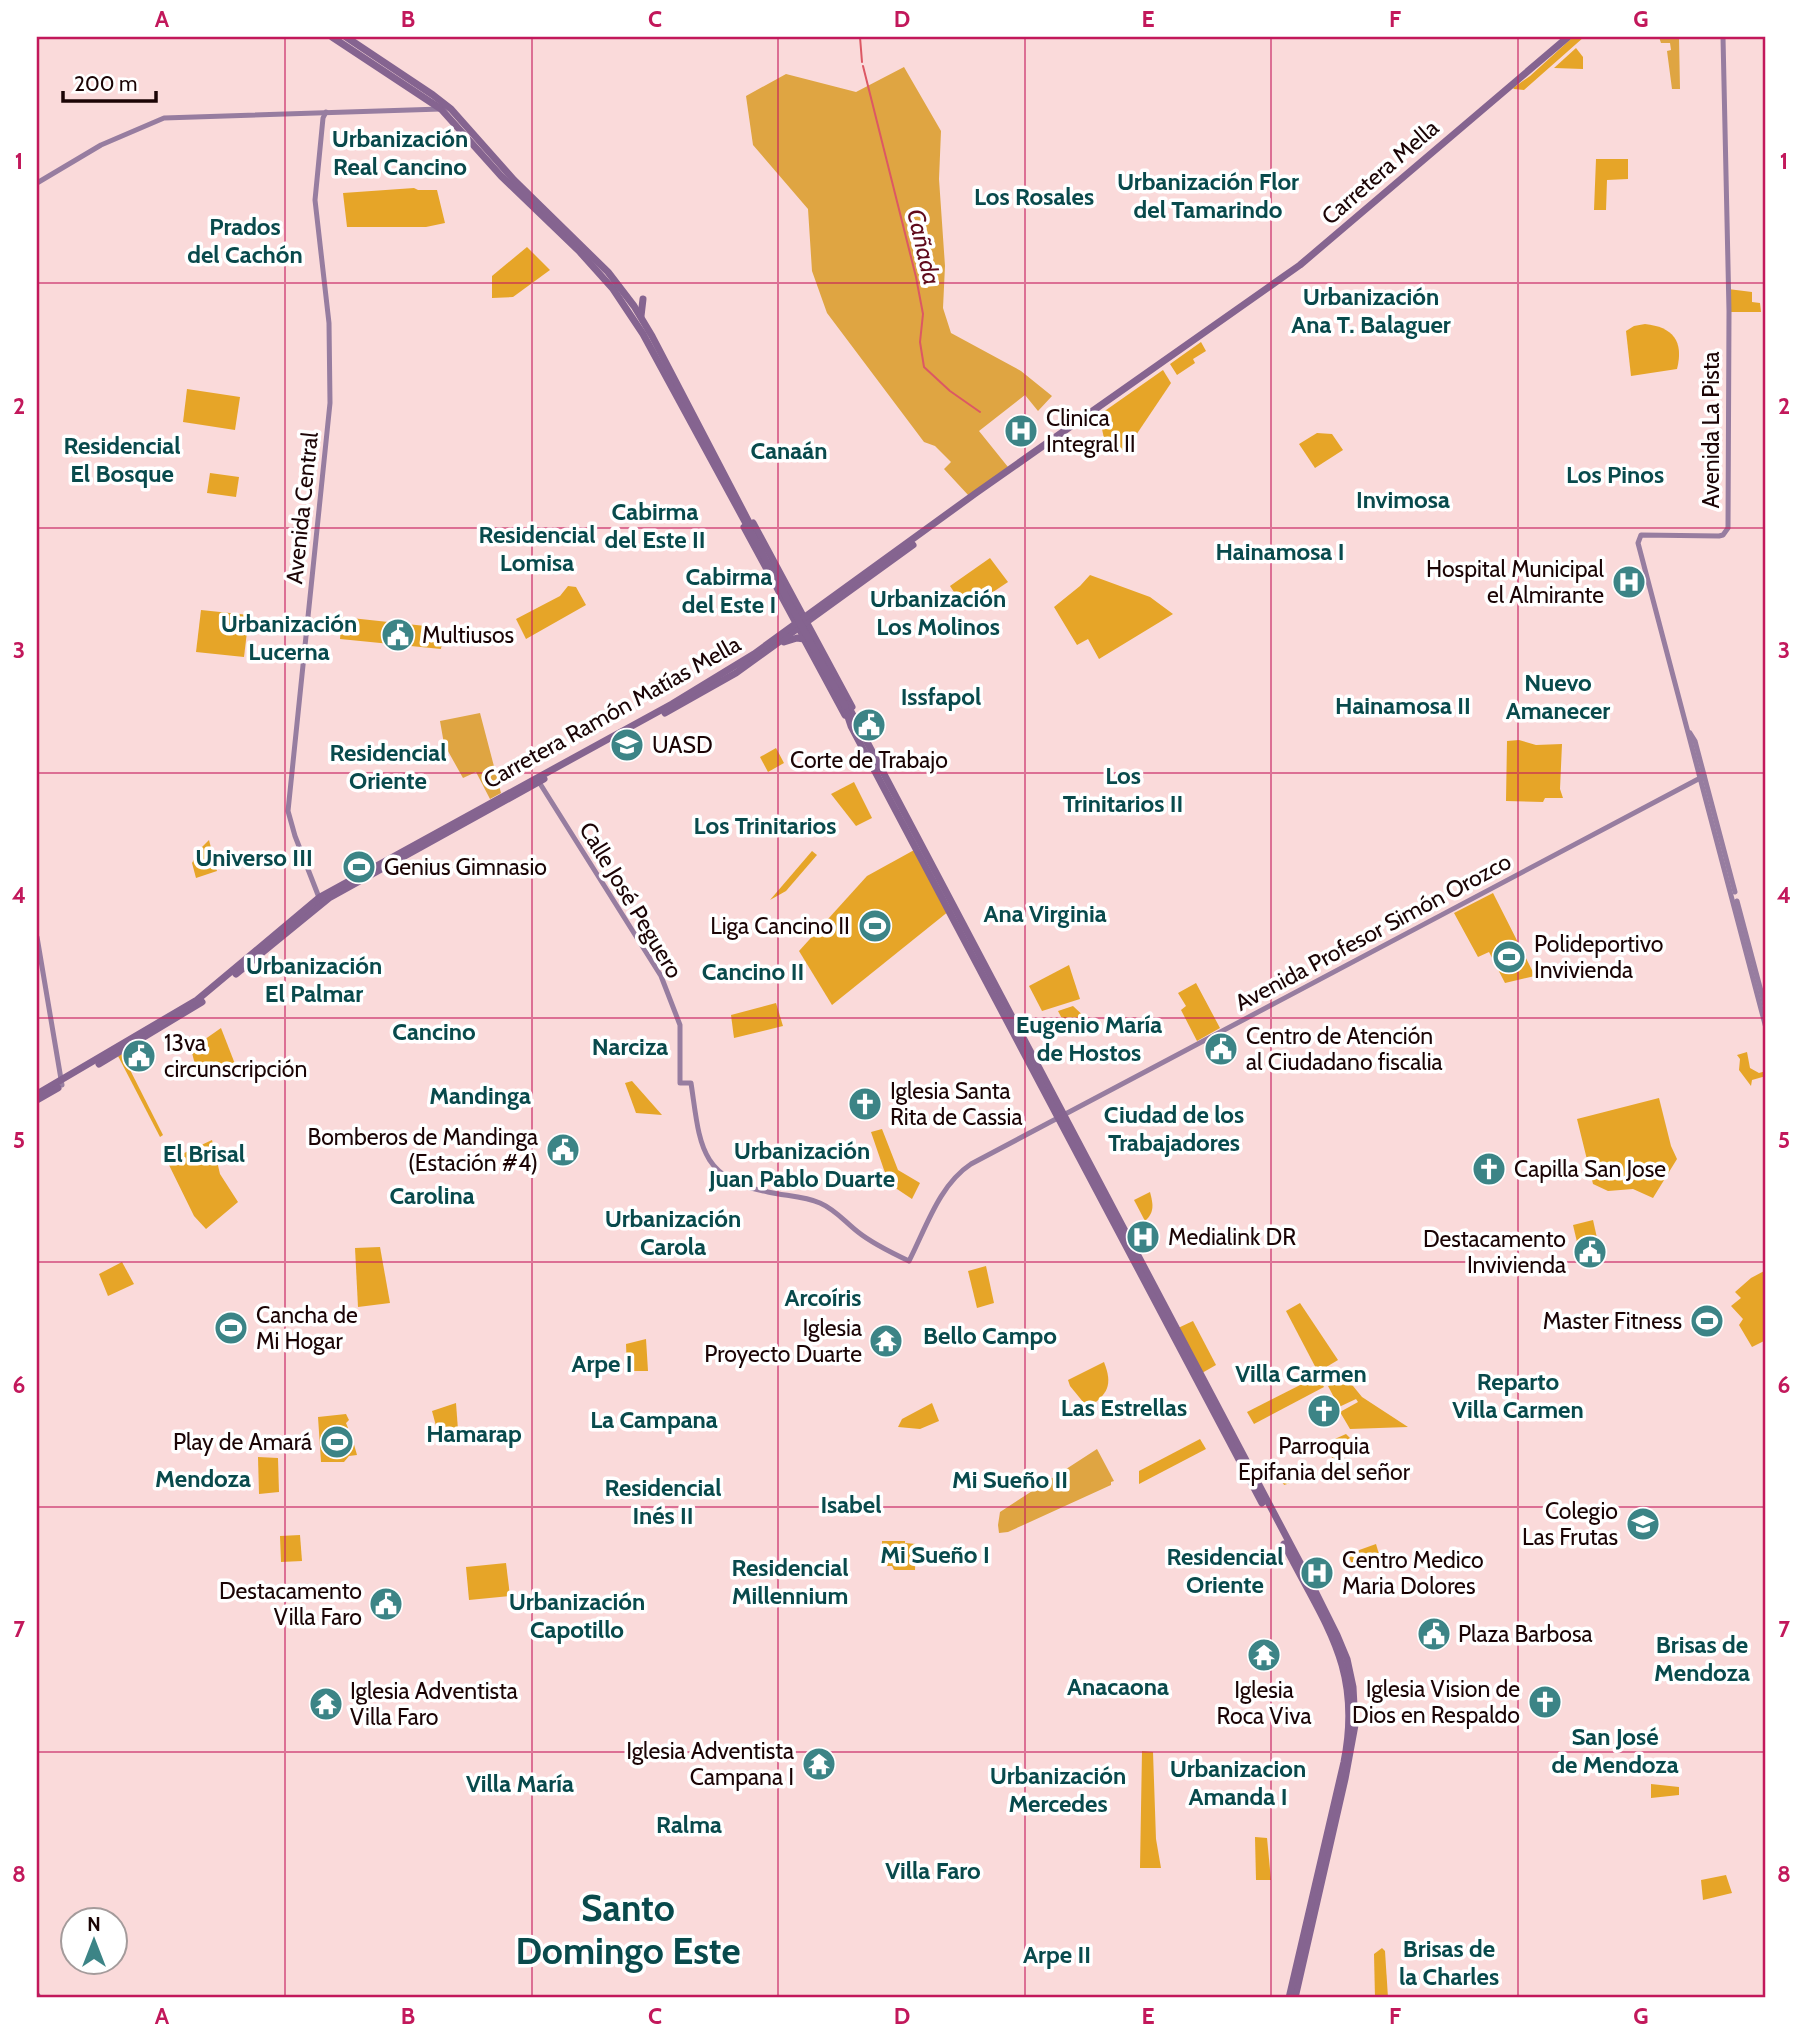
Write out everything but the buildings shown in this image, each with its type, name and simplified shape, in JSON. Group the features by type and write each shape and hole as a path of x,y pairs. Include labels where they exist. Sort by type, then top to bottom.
{"main road":[{"path":"332,37 441,109 522,192 579,242 626,295 641,317 798,629 855,724"},
{"path":"346,37 441,100 527,201 598,272 636,322 846,705 1061,1117 1337,1635 1350,1673 1355,1725 1295,1998"},
{"name":"Carretera Mella","path":"1177,354 1300,265 1568,37"},
{"name":"Avenida La Pista","path":"1702,777 1638,543 1641,535 1719,536 1727,531 1729,311 1723,37"},
{"path":"37,183 101,145 159,119 441,109"},
{"name":"Avenida Central","path":"321,900 290,822 288,805 330,404 329,323 315,200 323,118 326,112"},
{"path":"527,201 528,198 536,202"},
{"path":"626,295 642,298 641,317"},
{"name":"Carretera Ramón Matías Mella","path":"321,900 719,683 798,629 1067,429 1177,354"},
{"path":"743,516 849,699 855,724"},
{"path":"798,629 807,628 806,621"},
{"path":"774,646 792,639 798,629"},
{"name":"Carretera Ramón Matías Mella","path":"37,1094 191,1010 321,900 711,681 798,629"},
{"path":"1702,777 1766,1010"},
{"path":"1702,777 1766,1028"},
{"name":"Avenida Profesor Simón Orozco","path":"909,1261 943,1193 955,1176 971,1164 1702,777"},
{"name":"Calle José Peguero","path":"539,782 661,976 680,1026 680,1083 691,1083 697,1128 708,1160 725,1176 749,1189 819,1202 832,1209 869,1240 909,1261"},
{"path":"37,937 61,1083"},
{"name":"Carretera Ramón Matías Mella","path":"37,1100 61,1083"},
{"path":"1289,1998 1334,1819"}],"shaded area":[{"path":"1573,37 1584,37 1524,90 1513,88 1530,76"},
{"path":"1659,37 1679,37 1680,89 1672,89 1667,51 1671,50 1670,43 1661,43"},
{"path":"1576,48 1583,57 1583,69 1554,68"},
{"path":"904,67 941,131 939,179 945,266 943,308 951,333 1021,371 1052,396 1038,411 1025,395 979,431 1008,467 969,496 944,469 951,462 935,446 924,442 827,313 812,271 808,209 753,145 746,96 786,74 856,92"},
{"path":"1596,159 1628,159 1628,179 1607,180 1606,210 1594,210"},
{"path":"414,188 437,190 445,223 426,227 347,227 343,193"},
{"path":"527,247 550,270 513,297 492,298 492,276"},
{"path":"1728,289 1752,292 1752,302 1760,303 1761,312 1729,312"},
{"path":"1645,324 1663,328 1674,337 1679,351 1677,369 1631,376 1626,331"},
{"path":"1201,342 1206,351 1193,359 1195,363 1177,375 1170,364"},
{"path":"1163,370 1171,383 1128,447 1115,454 1105,443 1099,415"},
{"path":"187,389 240,397 235,430 183,422"},
{"path":"1317,433 1332,434 1343,450 1315,468 1299,444"},
{"path":"210,473 239,477 236,497 207,493"},
{"path":"990,558 1008,582 966,610 950,586"},
{"path":"1090,575 1150,597 1173,614 1099,659 1088,639 1077,645 1054,607"},
{"path":"568,586 576,587 586,605 526,639 516,619 560,596"},
{"path":"201,610 249,615 244,657 196,652"},
{"path":"342,617 444,628 441,649 340,639"},
{"path":"480,713 501,793 490,799 476,772 463,778 444,744 440,721"},
{"path":"1519,740 1536,745 1562,744 1560,789 1563,798 1545,798 1543,802 1506,801 1507,741"},
{"path":"776,748 784,763 768,772 760,757"},
{"path":"854,782 872,818 856,826 831,794"},
{"path":"209,840 217,871 196,878 192,863"},
{"path":"916,849 949,911 832,1005 799,951 867,876"},
{"path":"812,851 817,855 786,891 770,900"},
{"path":"1493,893 1535,976 1505,983 1489,952 1478,957 1454,913"},
{"path":"1069,965 1080,999 1042,1011 1029,986"},
{"path":"1196,983 1220,1028 1197,1041 1181,1010 1186,1006 1178,993"},
{"path":"776,1003 783,1026 734,1038 731,1015"},
{"path":"1073,1006 1089,1021 1081,1020 1070,1028 1070,1034 1058,1011"},
{"path":"221,1028 235,1064 199,1080 191,1049"},
{"path":"1747,1052 1750,1068 1759,1073 1766,1071 1766,1076 1752,1080 1751,1086 1739,1070 1740,1059 1737,1055"},
{"path":"122,1054 163,1135 160,1137 118,1056"},
{"path":"632,1081 662,1115 636,1113 625,1083"},
{"path":"1659,1098 1677,1159 1653,1198 1633,1189 1608,1191 1593,1184 1577,1119"},
{"path":"882,1129 898,1170 920,1183 912,1199 891,1185 884,1170 871,1132"},
{"path":"212,1140 220,1174 238,1202 206,1229 194,1216 167,1161"},
{"path":"1150,1192 1152,1208 1145,1221 1134,1200"},
{"path":"1593,1220 1597,1238 1577,1242 1573,1225"},
{"path":"380,1247 390,1303 358,1307 355,1248"},
{"path":"122,1262 134,1284 108,1296 99,1274"},
{"path":"986,1266 994,1303 977,1308 968,1271"},
{"path":"1766,1270 1766,1340 1752,1347 1739,1325 1743,1319 1731,1306 1741,1298 1735,1292 1751,1278"},
{"path":"1300,1303 1338,1360 1318,1372 1286,1311"},
{"path":"1193,1321 1216,1365 1202,1373 1178,1328"},
{"path":"646,1339 648,1371 627,1371 626,1344"},
{"path":"1104,1362 1108,1377 1107,1388 1088,1408 1068,1380"},
{"path":"1318,1376 1324,1387 1254,1424 1247,1412"},
{"path":"1338,1382 1353,1386 1362,1397 1408,1427 1350,1429 1340,1412 1358,1402 1356,1399 1339,1407 1328,1386"},
{"path":"456,1403 458,1430 439,1437 432,1411"},
{"path":"932,1403 939,1421 920,1429 898,1427 902,1419"},
{"name":"Play de Amará","path":"346,1414 349,1420 346,1423 348,1428 344,1431 353,1441 357,1455 349,1456 344,1462 321,1462 318,1417"},
{"path":"1346,1434 1350,1438 1340,1449 1344,1461 1337,1463 1335,1457 1332,1458 1328,1442"},
{"path":"1200,1439 1206,1449 1139,1484 1139,1471"},
{"path":"1097,1449 1114,1481 1111,1485 1008,1532 999,1533 1000,1512"},
{"path":"258,1457 278,1458 279,1492 259,1494"},
{"path":"1277,1470 1309,1470 1312,1476 1284,1485"},
{"path":"300,1535 302,1561 281,1562 280,1536"},
{"path":"882,1541 916,1544 915,1570 894,1570 892,1566 882,1566"},
{"path":"1376,1544 1381,1561 1354,1570 1348,1554"},
{"path":"506,1563 510,1596 469,1600 466,1567"},
{"path":"1142,1751 1153,1752 1156,1839 1161,1868 1140,1868"},
{"path":"1651,1784 1679,1787 1679,1795 1651,1798"},
{"path":"1255,1837 1267,1838 1271,1880 1256,1880"},
{"path":"1726,1875 1732,1893 1703,1900 1701,1880"},
{"path":"1382,1948 1385,1951 1388,1998 1375,1998 1374,1954"}],"waterway":[{"name":"Cañada","path":"860,37 862,62"},
{"name":"Cañada","path":"863,66 916,277 923,314 920,342 924,367 950,391 980,412"}],"place":[{"name":"Clinica Integral II","path":"1021,431"},
{"name":"Hospital Municipal el Almirante","path":"1629,582"},
{"name":"Multiusos","path":"398,635"},
{"name":"Corte de Trabajo","path":"869,725"},
{"name":"UASD","path":"627,745"},
{"name":"Genius Gimnasio","path":"359,867"},
{"name":"Liga Cancino II","path":"875,926"},
{"name":"Polideportivo Invivienda","path":"1509,957"},
{"name":"Centro de Atención al Ciudadano fiscalia","path":"1221,1049"},
{"name":"13va circunscripción","path":"139,1056"},
{"name":"Iglesia Santa Rita de Cassia","path":"865,1104"},
{"name":"Bomberos de Mandinga (Estación #4)","path":"563,1150"},
{"name":"Capilla San Jose","path":"1489,1169"},
{"name":"Medialink DR","path":"1143,1237"},
{"name":"Destacamento Invivienda","path":"1590,1252"},
{"name":"Master Fitness","path":"1707,1321"},
{"name":"Cancha de Mi Hogar","path":"231,1328"},
{"name":"Iglesia Proyecto Duarte","path":"886,1341"},
{"name":"Parroquia Epifania del señor","path":"1324,1411"},
{"name":"Play de Amará","path":"337,1442"},
{"name":"Colegio Las Frutas","path":"1643,1524"},
{"name":"Centro Medico Maria Dolores","path":"1317,1573"},
{"name":"Destacamento Villa Faro","path":"386,1604"},
{"name":"Plaza Barbosa","path":"1434,1634"},
{"name":"Iglesia Roca Viva","path":"1264,1655"},
{"name":"Iglesia Vision de Dios en Respaldo","path":"1545,1702"},
{"name":"Iglesia Adventista Villa Faro","path":"326,1704"},
{"name":"Iglesia Adventista Campana I","path":"819,1764"}],"district":[{"name":"Urbanización Real Cancino","path":"400,152"},
{"name":"Urbanización Flor del Tamarindo","path":"1208,195"},
{"name":"Los Rosales","path":"1034,196"},
{"name":"Prados del Cachón","path":"245,240"},
{"name":"Urbanización Ana T. Balaguer","path":"1371,310"},
{"name":"Canaán","path":"789,450"},
{"name":"Residencial El Bosque","path":"122,459"},
{"name":"Los Pinos","path":"1615,474"},
{"name":"Invimosa","path":"1403,499"},
{"name":"Cabirma del Este II","path":"655,525"},
{"name":"Residencial Lomisa","path":"537,548"},
{"name":"Hainamosa I","path":"1280,551"},
{"name":"Cabirma del Este I","path":"729,590"},
{"name":"Urbanización Los Molinos","path":"938,612"},
{"name":"Urbanización Lucerna","path":"289,637"},
{"name":"Issfapol","path":"941,696"},
{"name":"Nuevo Amanecer","path":"1558,696"},
{"name":"Hainamosa II","path":"1403,705"},
{"name":"Residencial Oriente","path":"388,766"},
{"name":"Los Trinitarios II","path":"1123,789"},
{"name":"Los Trinitarios","path":"765,825"},
{"name":"Universo III","path":"254,857"},
{"name":"Ana Virginia","path":"1045,913"},
{"name":"Cancino II","path":"753,971"},
{"name":"Urbanización El Palmar","path":"314,979"},
{"name":"Cancino","path":"434,1031"},
{"name":"Eugenio María de Hostos","path":"1089,1038"},
{"name":"Narciza","path":"630,1046"},
{"name":"Mandinga","path":"480,1095"},
{"name":"Ciudad de los Trabajadores","path":"1174,1128"},
{"name":"El Brisal","path":"204,1153"},
{"name":"Urbanización Juan Pablo Duarte","path":"802,1164"},
{"name":"Carolina","path":"432,1195"},
{"name":"Urbanización Carola","path":"673,1232"},
{"name":"Arcoíris","path":"823,1297"},
{"name":"Bello Campo","path":"990,1335"},
{"name":"Arpe I","path":"602,1363"},
{"name":"Villa Carmen","path":"1301,1373"},
{"name":"Reparto Villa Carmen","path":"1518,1395"},
{"name":"Las Estrellas","path":"1124,1407"},
{"name":"La Campana","path":"654,1419"},
{"name":"Hamarap","path":"474,1433"},
{"name":"Mendoza","path":"203,1478"},
{"name":"Mi Sueño II","path":"1010,1479"},
{"name":"Residencial Inés II","path":"663,1501"},
{"name":"Isabel","path":"851,1504"},
{"name":"Mi Sueño I","path":"935,1554"},
{"name":"Residencial Oriente","path":"1225,1570"},
{"name":"Residencial Millennium","path":"790,1581"},
{"name":"Urbanización Capotillo","path":"577,1615"},
{"name":"Brisas de Mendoza","path":"1702,1658"},
{"name":"Anacaona","path":"1118,1686"},
{"name":"San José de Mendoza","path":"1615,1750"},
{"name":"Urbanizacion Amanda I","path":"1238,1782"},
{"name":"Villa María","path":"520,1783"},
{"name":"Urbanización Mercedes","path":"1058,1789"},
{"name":"Ralma","path":"689,1824"},
{"name":"Villa Faro","path":"933,1870"},
{"name":"Santo Domingo Este","path":"628,1928"},
{"name":"Arpe II","path":"1057,1954"},
{"name":"Brisas de la Charles","path":"1449,1962"}]}
